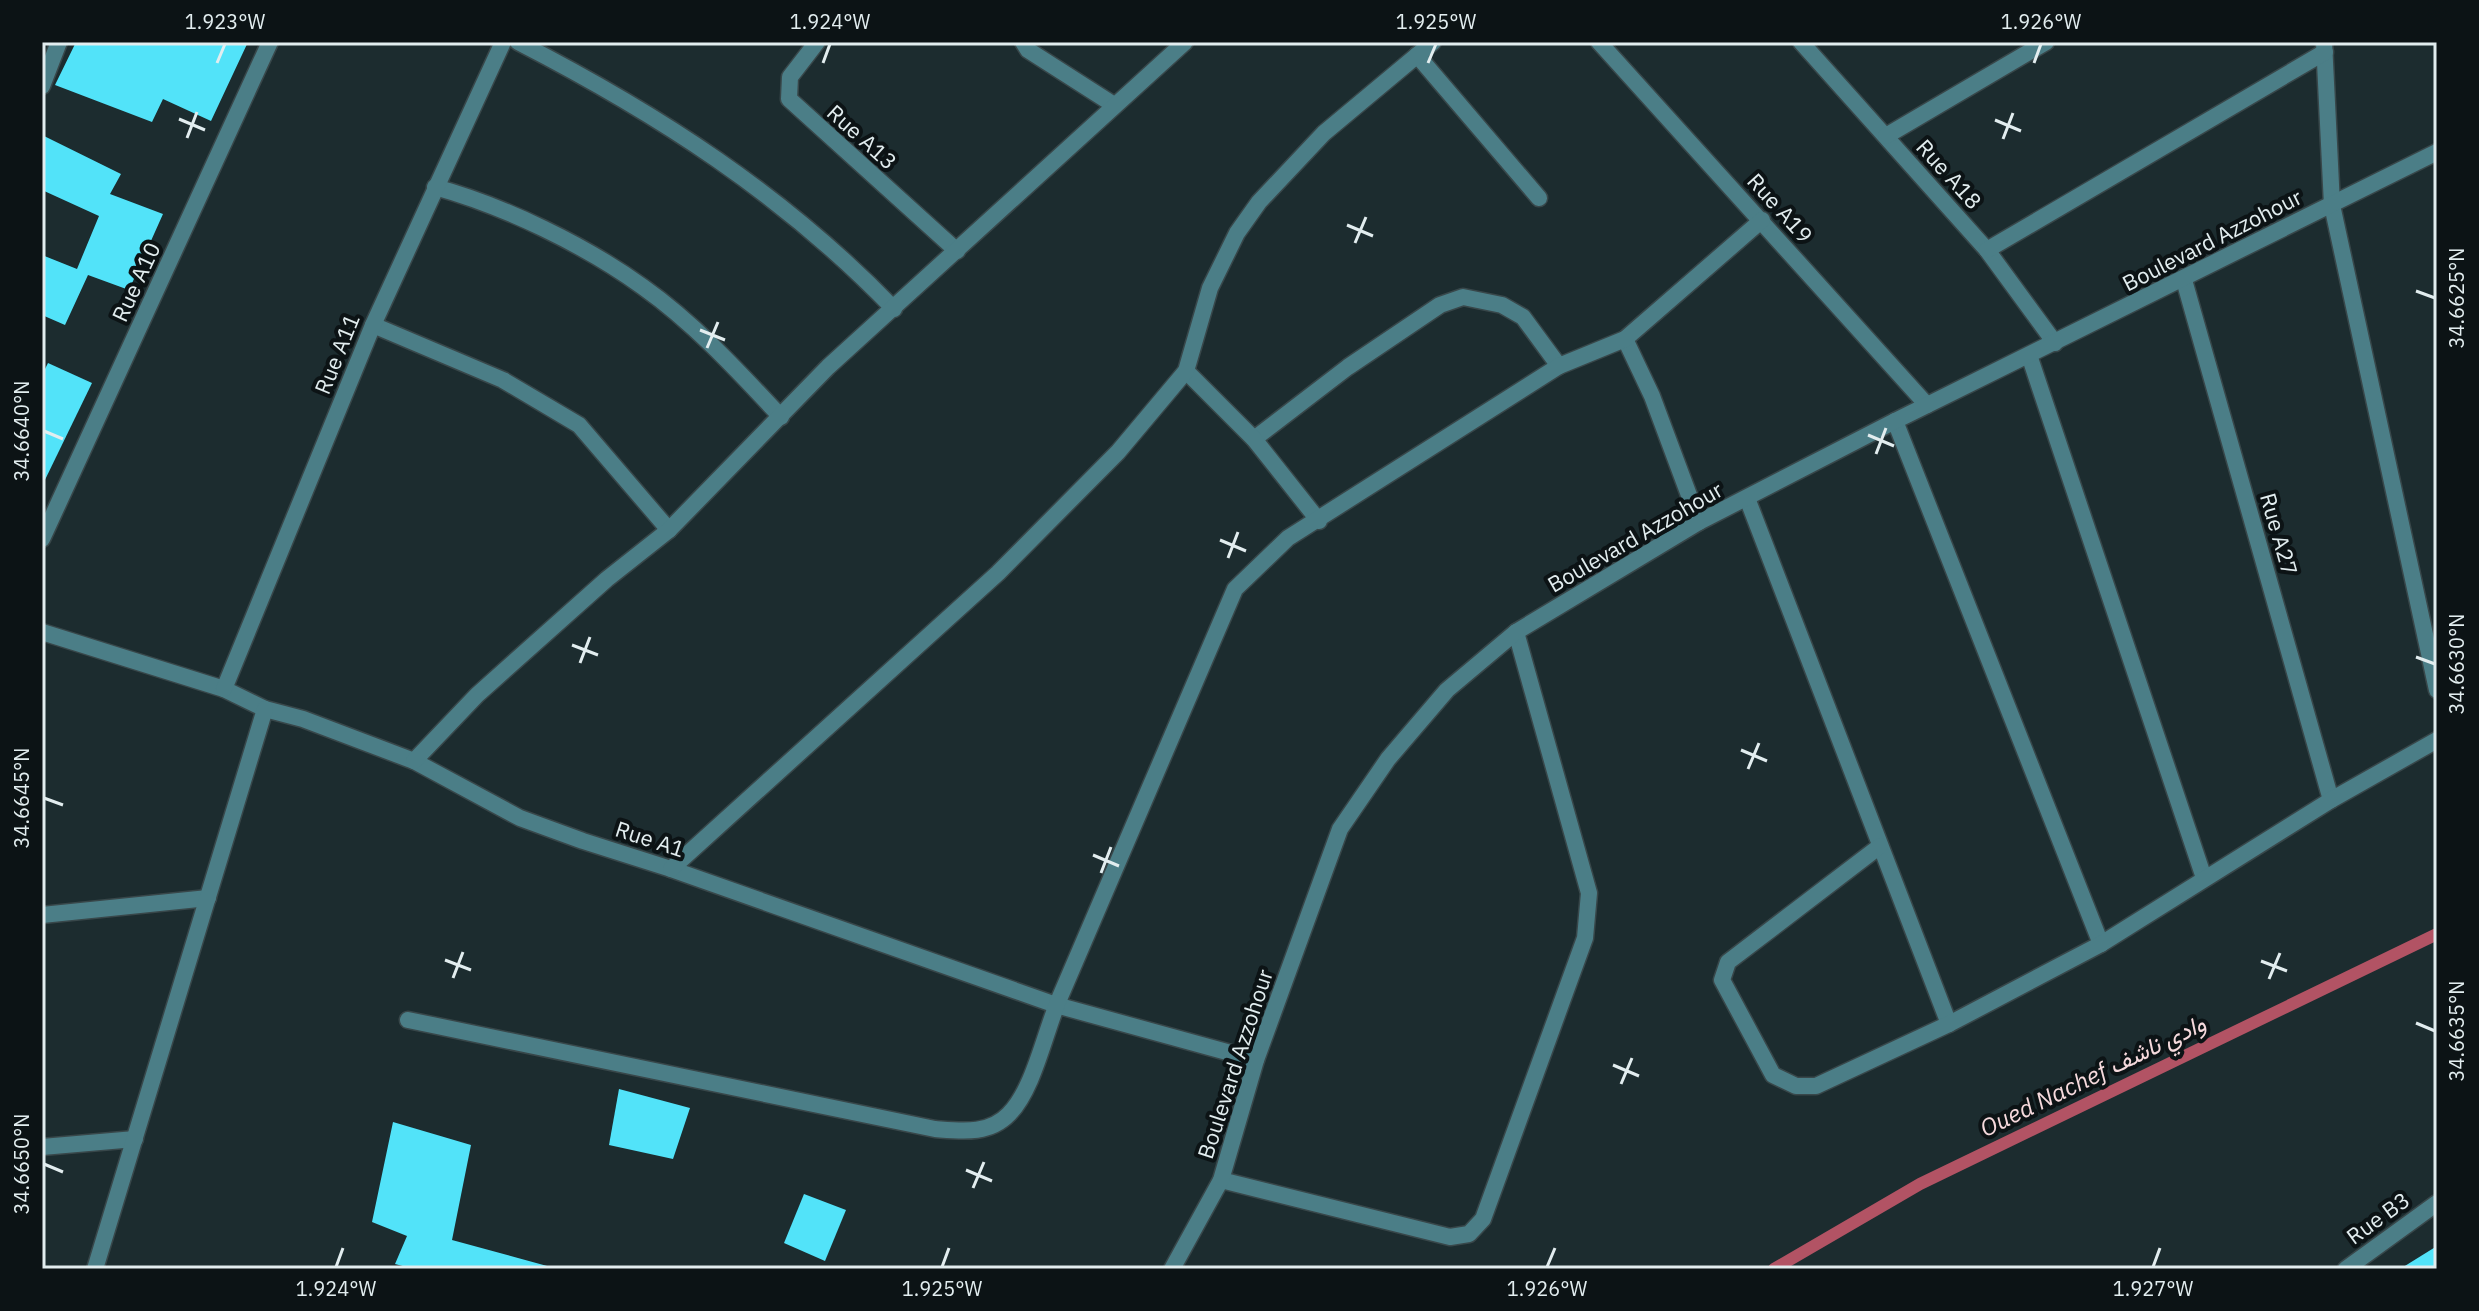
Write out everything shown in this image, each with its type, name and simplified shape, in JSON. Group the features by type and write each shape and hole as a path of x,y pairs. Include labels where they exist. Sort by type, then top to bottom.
{"street":[{"path":"42,86 59,42"},
{"name":"Rue A10","path":"42,539 270,42"},
{"name":"Rue A11","path":"224,689 373,325 503,42"},
{"path":"518,42 662,122 748,179 816,234 894,309"},
{"name":"Rue A13","path":"817,42 790,77 789,99 957,251"},
{"path":"1023,42 1028,50 1114,105"},
{"path":"414,761 477,695 607,579 669,530 828,367 1185,42"},
{"path":"671,869 998,573 1118,452 1186,371 1210,288 1237,233 1259,202 1324,133 1433,42"},
{"name":"Rue A19","path":"1599,42 1927,405"},
{"name":"Rue A18","path":"1801,42 1987,250 2055,343"},
{"path":"1886,136 2046,42"},
{"path":"1987,250 2325,47 2332,205 2437,690"},
{"path":"1417,55 1539,198"},
{"name":"Boulevard Azzohour","path":"1172,1269 1221,1180 1256,1060 1340,829 1388,759 1447,690 1516,632 1699,522 1895,421 2437,152"},
{"path":"435,187 480,199 644,288 742,375 781,417"},
{"path":"408,1020 935,1129 970,1131 995,1126 1010,1114 1022,1096 1056,1005 1235,589 1265,557 1559,366 1625,339 1762,220"},
{"name":"Rue A27","path":"2184,280 2331,800"},
{"path":"1254,439 1348,367 1440,305 1463,297 1502,305 1523,317 1559,366"},
{"path":"373,325 503,380 579,425 669,530"},
{"path":"1625,339 1652,396 1699,522"},
{"path":"2029,355 2204,878"},
{"path":"1186,371 1254,439 1319,521"},
{"path":"1895,421 2101,944"},
{"path":"1747,498 1949,1024"},
{"name":"Rue A1","path":"42,632 224,689 265,709 303,719 414,761 520,818 1056,1005 1256,1060"},
{"path":"1221,1180 1450,1237 1469,1234 1483,1219 1585,938 1590,913 1589,893 1516,632"},
{"path":"95,1269 265,709"},
{"path":"1880,846 1728,962 1722,980 1773,1075 1796,1086 1816,1086 1949,1024 2101,944 2331,800 2437,740"},
{"path":"42,915 208,898"},
{"path":"42,1147 135,1139"},
{"name":"Rue B3","path":"2346,1269 2437,1203"}],"building":[{"path":"76,42 248,42 211,121 163,99 152,122 55,85"},
{"path":"42,135 121,174 110,194 163,214 129,290 88,275 65,325 42,315 42,255 77,269 99,216 42,190"},
{"path":"48,363 92,383 42,486 42,375"},
{"path":"619,1089 690,1108 673,1159 609,1145"},
{"path":"393,1122 471,1145 452,1240 558,1269 414,1269 395,1264 407,1236 372,1222"},
{"path":"804,1194 846,1210 825,1261 784,1243"},
{"path":"2437,1246 2437,1269 2400,1269"}],"waterway":[{"name":"Oued Nachef وادي ناشف","path":"1774,1269 1920,1184 2437,934"}]}
